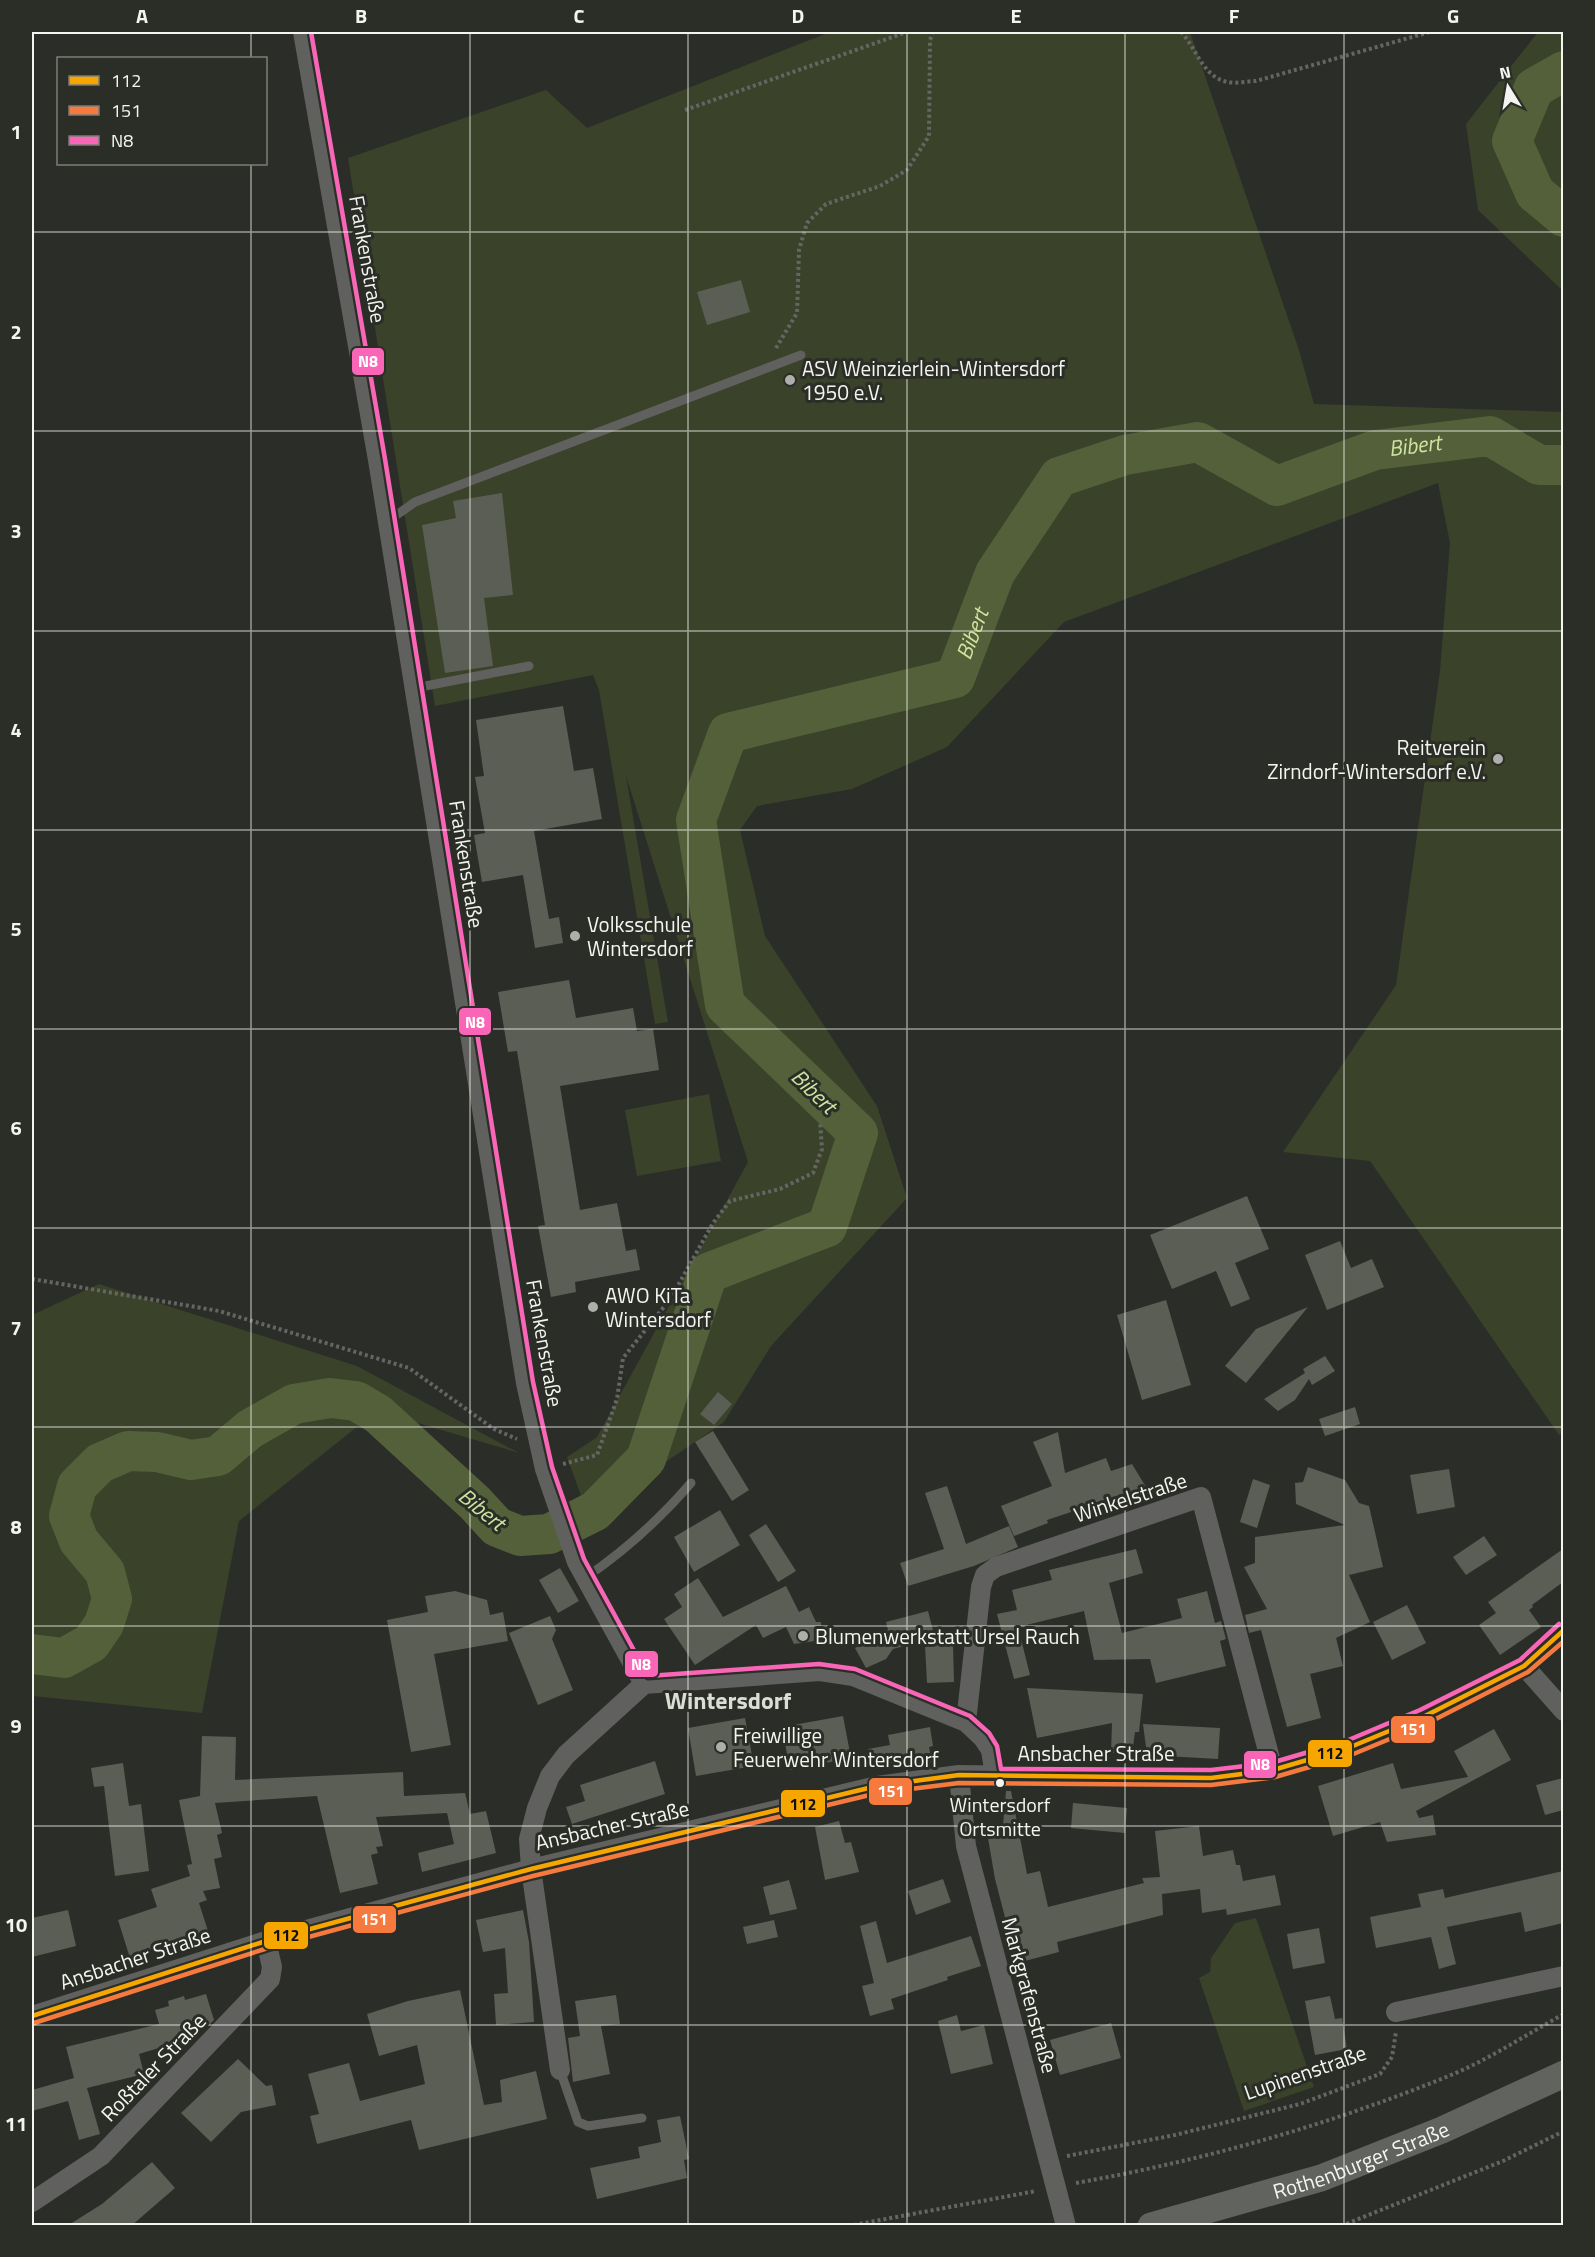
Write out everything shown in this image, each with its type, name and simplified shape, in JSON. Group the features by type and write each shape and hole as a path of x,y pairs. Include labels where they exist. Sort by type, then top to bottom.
{"main road":[{"name":"Rothenburger Straße","path":"1151,2226 1321,2178 1442,2130 1563,2074"}],"street":[{"name":"Frankenstraße","path":"303,32 388,521 524,1371 545,1467 581,1570 644,1684"},
{"name":"Winkelstraße","path":"966,1722 981,1587 986,1575 996,1567 1201,1497 1273,1770"},
{"name":"Ansbacher Straße","path":"32,2016 266,1941 531,1869 877,1786 959,1775 1211,1778 1273,1770 1348,1748 1423,1717 1524,1666 1563,1630"},
{"path":"1524,1666 1563,1711"},
{"path":"531,1869 530,1839 537,1808 550,1776 566,1755 644,1684 820,1671 853,1676 966,1722 983,1738 991,1750 995,1776"},
{"name":"Markgrafenstraße","path":"959,1775 966,1846 1066,2226"},
{"name":"Ansbacher Straße","path":"531,1869 560,2070"},
{"name":"Roßtaler Straße","path":"32,2202 101,2156 270,1979 272,1967 266,1941"},
{"path":"1396,2012 1563,1976"}],"lane":[{"path":"388,521 415,501 801,355"},
{"path":"415,688 529,666"},
{"path":"581,1570 621,1553 651,1527 691,1483"},
{"path":"560,2070 578,2122 588,2126 642,2118"}],"path":[{"path":"685,110 907,32"},
{"path":"763,370 797,313 799,250 807,223 826,204 880,186 907,170 929,136 930,40 933,32"},
{"path":"1181,32 1189,39 1204,68 1227,82 1256,81 1430,32"},
{"path":"32,1278 219,1311 409,1368 545,1467 597,1455 617,1399 623,1358 671,1298 713,1223 730,1201 780,1189 813,1173 822,1149 819,1121"},
{"name":"Lupinenstraße","path":"1048,2159 1175,2135 1289,2106 1380,2074 1392,2057 1396,2033 1396,2012"},
{"path":"848,2226 1170,2166 1283,2136 1453,2074 1563,2014"},
{"path":"1341,2226 1503,2161 1563,2131"}],"green space":[{"path":"830,32 1190,32 1299,350 1314,404 1563,412 1564,1431 1559,1435 1370,1161 1283,1152 1396,985 1440,671 1450,543 1438,483 1064,622 947,747 852,789 757,806 740,830 765,936 877,1106 907,1198 771,1346 724,1422 657,1468 593,1529 567,1457 597,1437 748,1162 626,776 668,1022 655,1024 599,690 593,675 435,706 348,158 546,90 587,128"},
{"path":"1538,32 1563,32 1563,291 1478,210 1466,124"},
{"path":"709,1094 721,1161 637,1176 625,1110"},
{"path":"99,1284 357,1366 519,1453 377,1411 239,1521 202,1713 32,1696 32,1315"},
{"path":"1256,1918 1314,2087 1244,2111 1199,1978 1210,1972 1211,1958 1235,1923"}],"building":[{"path":"741,280 750,312 707,325 697,292"},
{"path":"502,493 513,595 484,598 493,666 445,673 422,525 456,518 453,501"},
{"path":"563,706 574,771 593,768 602,819 534,831 549,919 559,917 563,943 535,948 523,875 482,882 474,835 485,833 475,777 484,776 476,720"},
{"path":"569,980 576,1018 633,1008 637,1031 653,1029 659,1070 560,1086 580,1210 617,1203 626,1251 636,1249 640,1270 575,1282 576,1292 551,1297 538,1226 545,1225 517,1051 508,1052 498,992"},
{"path":"1247,1196 1269,1249 1235,1263 1250,1299 1231,1307 1216,1271 1172,1289 1150,1235"},
{"path":"1340,1241 1351,1268 1372,1259 1384,1287 1327,1310 1305,1255"},
{"path":"1166,1300 1191,1385 1142,1400 1117,1315"},
{"path":"1308,1307 1246,1383 1225,1366 1256,1329"},
{"path":"1325,1356 1335,1371 1312,1385 1309,1379 1295,1400 1278,1411 1264,1399 1305,1373 1303,1369"},
{"path":"718,1392 732,1404 714,1425 700,1414"},
{"path":"1355,1407 1360,1424 1325,1436 1319,1419"},
{"path":"713,1431 749,1490 732,1501 695,1442"},
{"path":"1058,1432 1065,1473 1106,1458 1111,1471 1132,1464 1146,1487 1047,1520 1048,1523 1014,1536 1001,1506 1052,1486 1033,1442"},
{"path":"1308,1467 1345,1480 1359,1503 1369,1506 1383,1567 1349,1575 1370,1622 1336,1638 1343,1666 1310,1674 1321,1718 1287,1727 1261,1630 1249,1633 1245,1615 1267,1609 1244,1567 1255,1563 1255,1537 1345,1525 1296,1504 1295,1483 1303,1482"},
{"path":"1449,1469 1455,1507 1417,1514 1410,1475"},
{"path":"1253,1479 1270,1485 1257,1528 1240,1522"},
{"path":"947,1486 966,1544 1009,1526 1018,1547 974,1566 908,1586 900,1563 944,1549 925,1493"},
{"path":"720,1510 740,1545 694,1572 674,1537"},
{"path":"766,1524 796,1571 778,1582 749,1535"},
{"path":"1484,1536 1497,1555 1466,1575 1453,1557"},
{"path":"1136,1549 1143,1573 1109,1583 1122,1633 1182,1618 1177,1599 1207,1591 1215,1623 1221,1621 1226,1639 1220,1641 1226,1666 1156,1683 1150,1659 1094,1660 1084,1611 1018,1627 1030,1675 1014,1679 997,1614 1017,1610 1012,1590 1052,1580 1049,1570"},
{"path":"1563,1549 1563,1582 1532,1605 1533,1607 1529,1610 1541,1627 1500,1655 1479,1625 1496,1613 1488,1602"},
{"path":"560,1568 579,1601 558,1613 539,1580"},
{"path":"698,1578 723,1617 786,1586 799,1612 809,1607 816,1622 821,1622 822,1640 794,1644 786,1627 763,1638 756,1625 695,1665 664,1619 682,1607 674,1594"},
{"path":"455,1591 487,1600 490,1615 503,1612 508,1641 434,1654 451,1745 411,1752 387,1620 428,1612 425,1596"},
{"path":"1407,1605 1426,1643 1392,1660 1373,1622"},
{"path":"928,1611 935,1638 893,1649 886,1659 866,1668 855,1648 888,1630 886,1622"},
{"path":"550,1616 556,1630 552,1639 573,1690 538,1705 509,1633"},
{"path":"953,1644 954,1682 927,1683 925,1645"},
{"path":"1027,1688 1143,1694 1139,1732 1135,1732 1132,1754 1111,1753 1112,1723 1037,1738"},
{"path":"843,1716 851,1758 790,1770 782,1727"},
{"name":"Freiwillige Feuerwehr Wintersdorf","path":"745,1718 754,1766 696,1776 688,1728"},
{"path":"1143,1724 1220,1728 1218,1759 1147,1755"},
{"path":"930,1727 933,1746 929,1747 932,1762 891,1769 890,1766 872,1769 868,1749 890,1745 888,1735"},
{"path":"1494,1729 1511,1760 1416,1811 1419,1818 1433,1815 1436,1835 1387,1842 1380,1822 1333,1836 1318,1786 1393,1763 1401,1789 1468,1777 1454,1751"},
{"path":"202,1736 236,1737 235,1780 403,1772 404,1796 465,1793 470,1814 486,1811 496,1853 422,1872 418,1853 454,1844 447,1813 376,1817 383,1846 376,1847 378,1853 371,1855 378,1884 340,1893 317,1796 215,1803 222,1833 217,1835 222,1857 214,1859 220,1888 203,1891 207,1900 199,1903 208,1931 130,1958 118,1920 157,1907 151,1889 190,1876 187,1865 192,1864 179,1800 200,1796"},
{"path":"655,1761 665,1794 572,1824 566,1807 585,1801 580,1785"},
{"path":"123,1763 129,1806 141,1804 149,1871 115,1876 104,1786 94,1787 91,1768"},
{"path":"1563,1778 1563,1810 1545,1815 1536,1785"},
{"path":"1006,1791 1011,1791 1027,1874 1040,1871 1048,1907 1144,1883 1142,1878 1160,1877 1155,1831 1199,1826 1203,1856 1233,1850 1236,1865 1240,1865 1243,1881 1275,1875 1281,1905 1227,1915 1226,1909 1202,1913 1200,1889 1162,1894 1163,1915 1057,1942 1059,1952 1017,1963 995,1879 988,1838 1002,1836"},
{"path":"1073,1803 1127,1808 1125,1833 1071,1828"},
{"path":"839,1821 845,1843 851,1842 859,1872 825,1880 815,1827"},
{"path":"1563,1871 1563,1923 1525,1932 1521,1912 1447,1927 1456,1964 1439,1969 1431,1937 1376,1948 1370,1917 1421,1907 1418,1894 1443,1889 1445,1898"},
{"path":"943,1879 951,1902 916,1915 908,1891"},
{"path":"789,1880 797,1909 770,1915 763,1887"},
{"path":"68,1910 76,1946 32,1957 32,1918"},
{"path":"523,1910 529,1942 534,2022 496,2025 494,1994 508,1993 505,1948 483,1952 476,1920"},
{"path":"774,1920 778,1937 747,1944 743,1927"},
{"path":"876,1921 887,1963 971,1936 981,1966 891,1999 894,2009 870,2016 862,1986 874,1983 860,1926"},
{"path":"1319,1928 1325,1963 1293,1969 1287,1934"},
{"path":"460,1990 484,2105 502,2102 500,2080 536,2071 547,2119 419,2150 411,2120 317,2144 310,2116 319,2114 308,2074 349,2063 360,2101 425,2084 417,2045 379,2056 367,2014 408,2001"},
{"path":"206,1994 214,2020 209,2025 190,2032 192,2038 139,2054 144,2074 87,2088 100,2134 79,2140 68,2101 32,2111 32,2090 74,2078 66,2047 159,2024 155,2010 169,2006 168,2001 184,1996 185,2000"},
{"path":"616,1995 620,2024 601,2026 610,2074 573,2082 568,2038 580,2036 575,2001"},
{"path":"1330,1996 1335,2019 1342,2018 1347,2049 1315,2055 1305,2001"},
{"path":"957,2015 961,2031 984,2025 993,2064 951,2074 938,2021"},
{"path":"1111,2023 1121,2058 1060,2075 1050,2040"},
{"path":"238,2059 266,2086 272,2085 276,2105 241,2112 211,2142 181,2113"},
{"path":"680,2116 689,2159 684,2160 687,2178 597,2199 590,2168 640,2158 638,2147 661,2142 657,2120"},
{"path":"152,2162 175,2188 131,2226 67,2226 102,2204"}],"waterway":[{"name":"Bibert","path":"1564,71 1534,88 1512,141 1535,193 1564,217"},
{"name":"Bibert","path":"32,1654 64,1658 91,1643 104,1624 112,1599 105,1572 79,1541 69,1516 77,1486 100,1463 128,1451 157,1452 191,1460 218,1456 250,1429 294,1404 330,1398 356,1401 378,1414 475,1503 497,1527 520,1536 549,1534 595,1511 646,1459 708,1273 827,1227 858,1133 725,1005 696,820 728,733 955,678 995,573 1059,477 1125,455 1198,442 1277,486 1375,450 1490,436 1539,465 1564,465"}],"transit line":[{"name":"N8","path":"311,32 385,459 533,1382 552,1467 584,1559 648,1676 819,1664 855,1669 970,1716 989,1733 997,1746 1001,1769 1211,1770 1271,1763 1346,1741 1420,1710 1520,1660 1559,1624"},
{"name":"112","path":"32,2016 266,1941 531,1869 877,1786 959,1775 1211,1778 1273,1770 1348,1748 1423,1717 1524,1666 1564,1630"},
{"name":"151","path":"34,2023 268,1948 533,1876 878,1793 959,1783 1211,1785 1275,1777 1351,1755 1426,1724 1528,1672 1564,1641"}],"place":[{"name":"ASV Weinzierlein-Wintersdorf 1950 e.V.","path":"790,380"},
{"name":"Reitverein Zirndorf-Wintersdorf e.V.","path":"1498,759"},
{"name":"Volksschule Wintersdorf","path":"575,936"},
{"name":"AWO KiTa Wintersdorf","path":"593,1307"},
{"name":"Blumenwerkstatt Ursel Rauch","path":"803,1636"},
{"name":"Freiwillige Feuerwehr Wintersdorf","path":"721,1747"},
{"name":"Wintersdorf Ortsmitte","path":"1000,1783"}],"district":[{"name":"Wintersdorf","path":"728,1700"}]}
